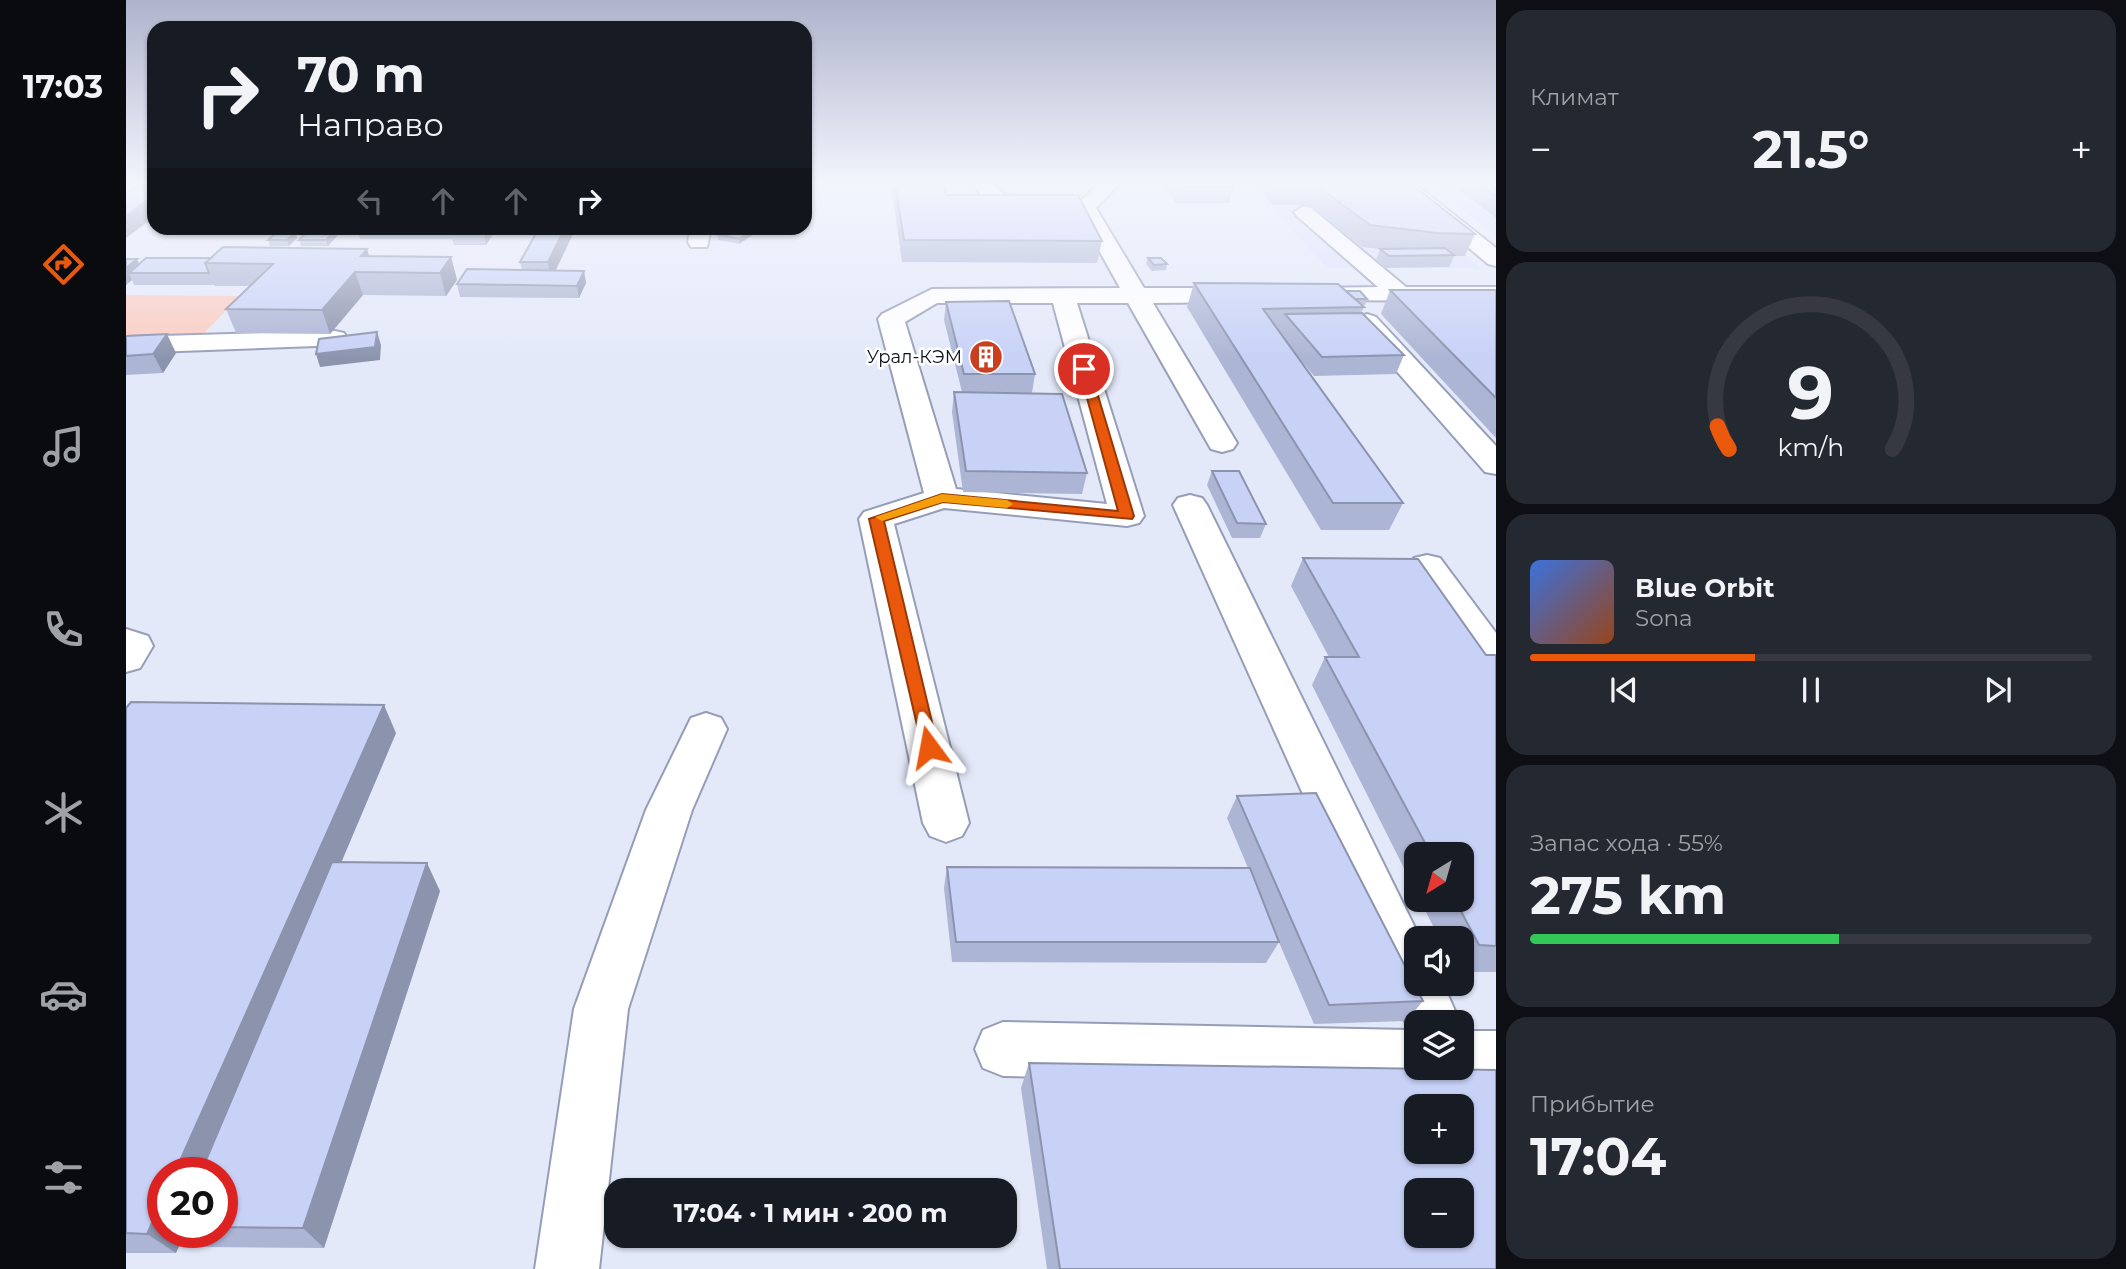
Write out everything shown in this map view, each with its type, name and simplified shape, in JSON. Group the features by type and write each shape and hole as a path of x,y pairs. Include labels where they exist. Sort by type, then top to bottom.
{"street":[{"path":"1106,242 1222,443"},
{"path":"1335,242 1390,295"},
{"path":"1476,242 1496,258"},
{"path":"942,498 891,319 932,296 1496,294"},
{"path":"1390,295 1360,314 1496,465"},
{"path":"947,822 876,519 942,498 1127,516 1063,296"},
{"path":"126,345 335,339"},
{"path":"1190,505 1427,1010"},
{"path":"1427,566 1496,662"},
{"path":"126,642 134,646 126,658"},
{"path":"567,1269 601,1009 669,810 706,729"},
{"path":"1003,1049 1404,1058"},
{"path":"1474,1059 1496,1059"}],"shaded area":[{"path":"1303,242 1450,242 1481,268 1327,268"},
{"path":"126,295 241,296 200,337 126,336"}],"building":[{"path":"531,242 558,242 548,262 520,262"},
{"path":"223,247 367,249 361,256 451,257 440,273 355,272 322,310 226,309 273,264 205,263"},
{"path":"1445,248 1454,255 1389,256 1380,249"},
{"path":"146,258 211,258 205,263 209,273 129,273"},
{"path":"1148,258 1161,258 1167,264 1154,265"},
{"path":"126,259 137,259 126,268"},
{"path":"467,269 584,271 577,286 457,284"},
{"path":"1194,283 1338,284 1364,307 1263,309 1403,503 1333,503"},
{"path":"1390,290 1496,290 1496,398"},
{"path":"1346,291 1360,291 1367,299 1355,299"},
{"name":"Урал-КЭМ","path":"1009,301 1035,374 964,374 946,302"},
{"path":"1362,313 1404,355 1322,357 1285,314"},
{"path":"377,332 375,347 316,354 319,339"},
{"path":"167,334 153,354 126,356 126,336"},
{"path":"954,392 1062,394 1087,473 966,471"},
{"path":"1212,471 1239,471 1266,524 1237,523"},
{"path":"1303,558 1418,559 1486,655 1496,655 1496,946 1479,945 1474,936 1474,926 1469,926 1461,912 1474,912 1474,842 1425,842 1325,657 1359,657"},
{"path":"131,702 384,705 182,1157 147,1157 147,1234 126,1233 126,708"},
{"path":"1316,793 1404,964 1404,996 1420,996 1423,1001 1329,1005 1237,796"},
{"path":"332,862 427,863 303,1228 238,1227 238,1157 207,1157"},
{"path":"947,867 1250,868 1279,942 956,942"},
{"path":"1029,1063 1404,1069 1404,1080 1474,1080 1474,1070 1496,1070 1496,1269 1060,1269"}],"slow traffic":[{"path":"882,517 942,498 1007,504"}],"place":[{"name":"Урал-КЭМ","path":"986,357"}],"route":[{"path":"929,747 876,519 942,498 1127,516 1084,369"}]}
